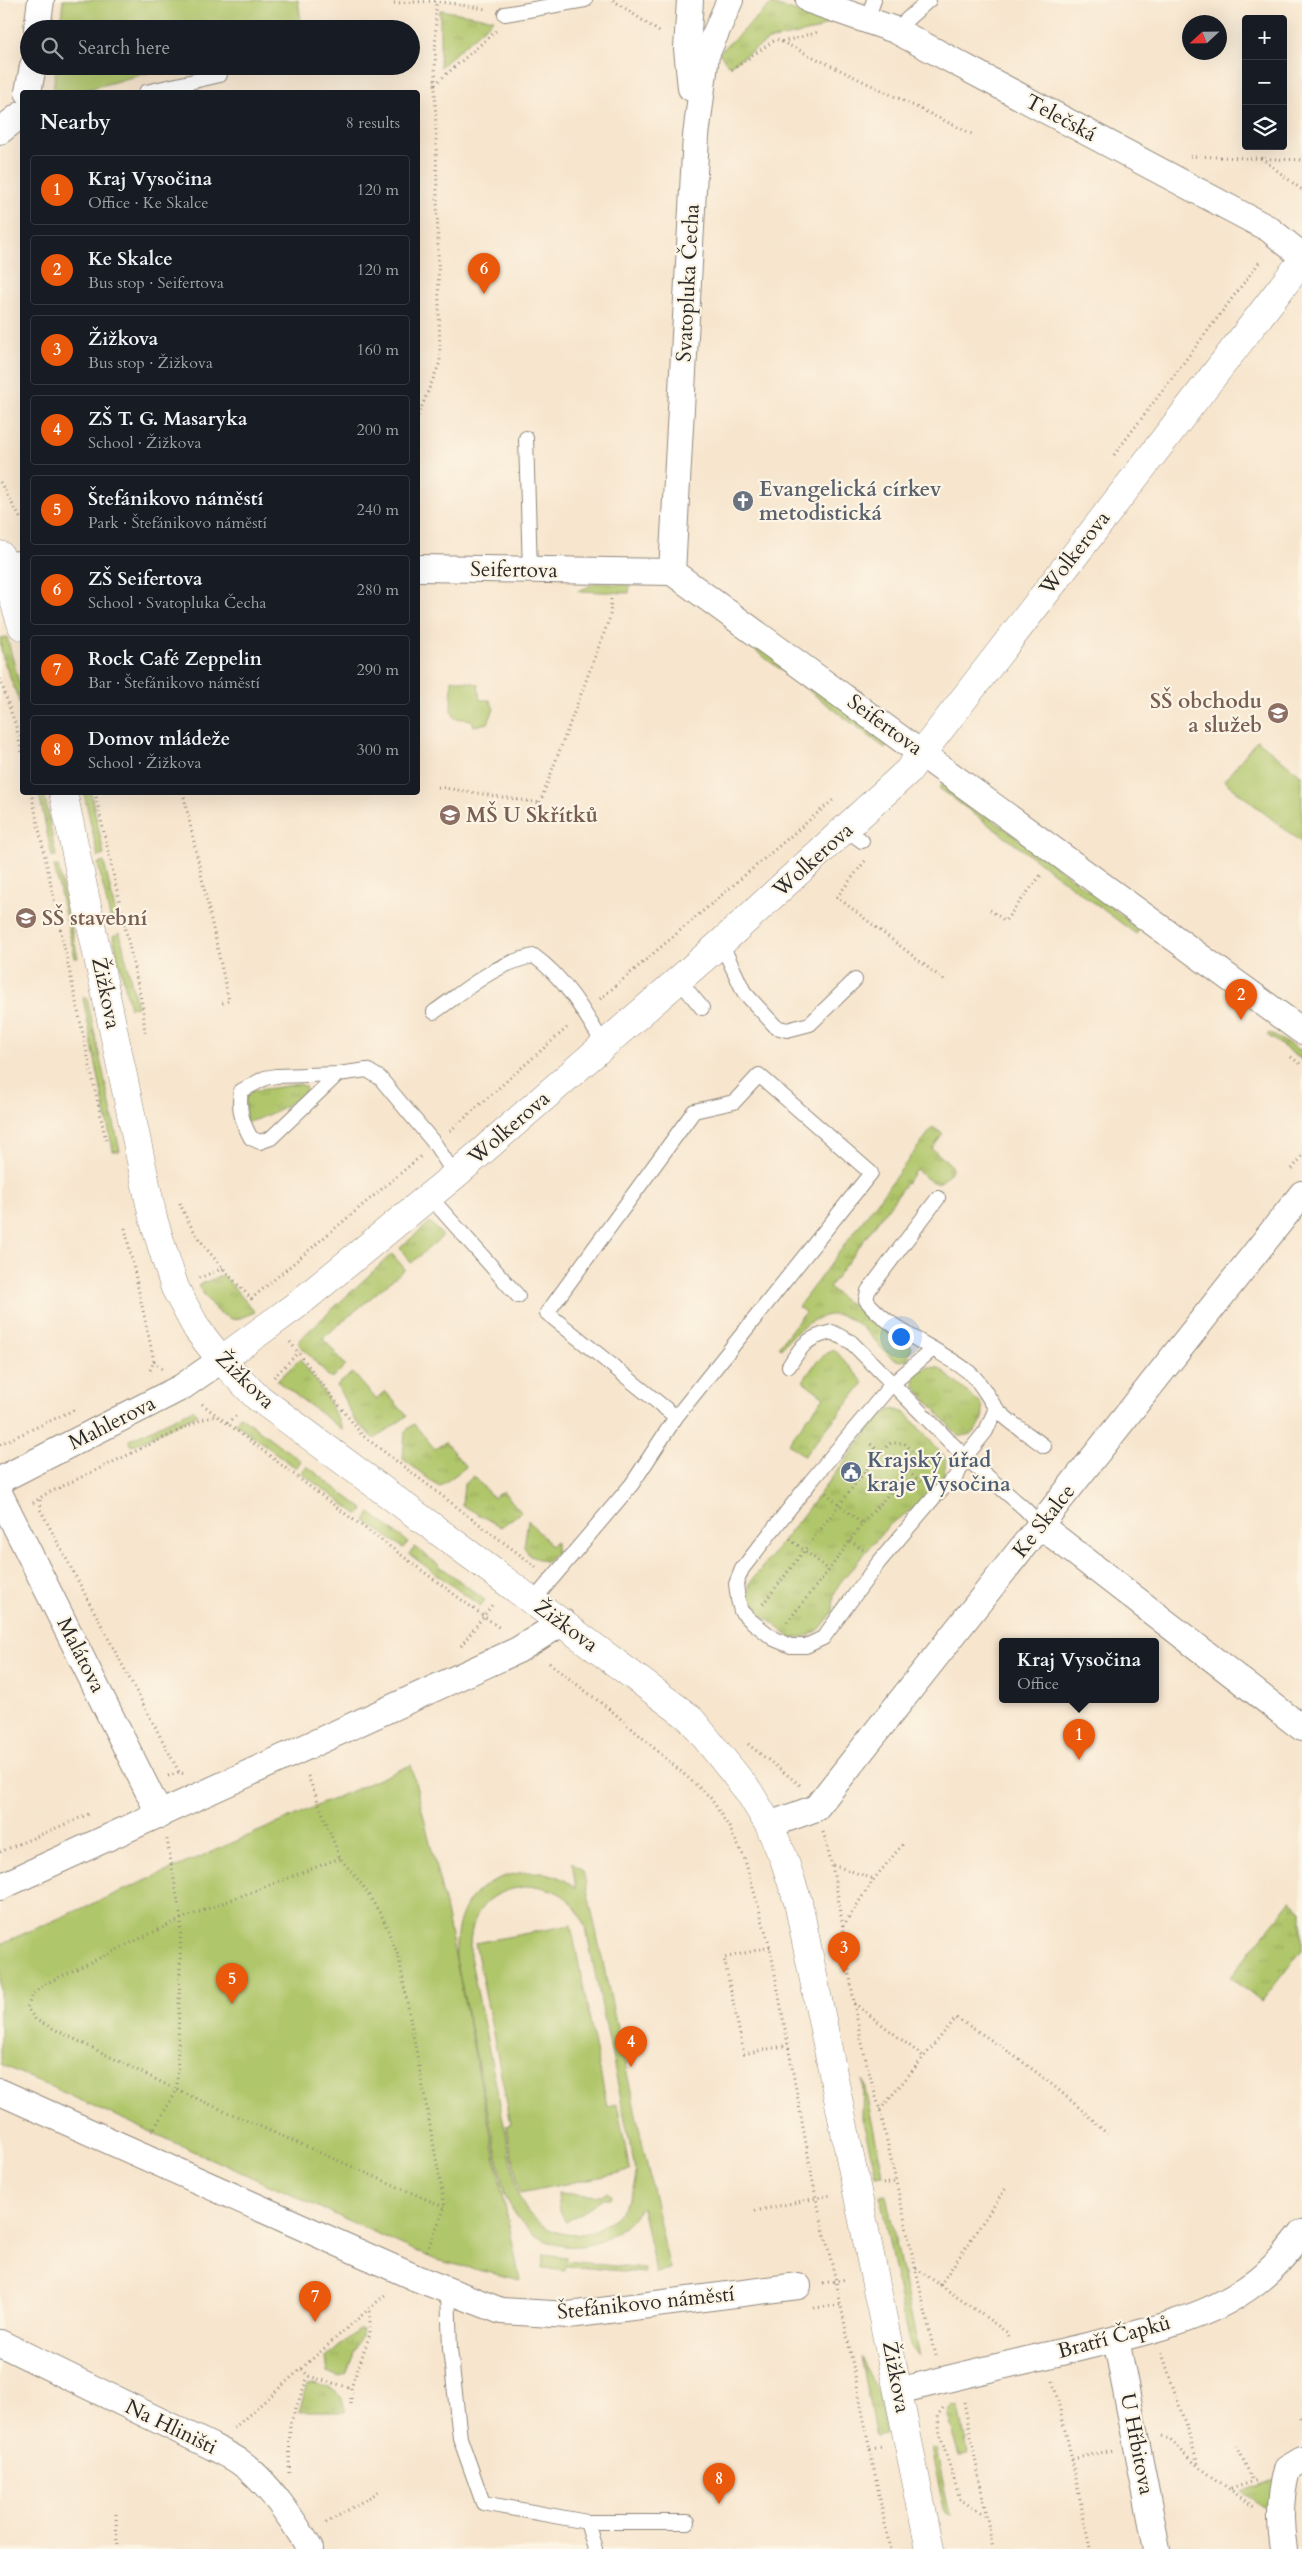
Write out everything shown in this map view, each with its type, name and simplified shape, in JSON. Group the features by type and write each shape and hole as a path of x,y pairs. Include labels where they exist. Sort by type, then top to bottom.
{"main road":[{"name":"Wolkerova","path":"221,1360 298,1304 430,1196 721,944 854,835 908,771 1302,261"},
{"path":"9,561 20,616"},
{"name":"Žižkova","path":"64,795 153,1218 176,1288 197,1330 221,1360 256,1396 690,1718 749,1792 769,1825 784,1859 798,1902 930,2549"}],"street":[{"path":"39,20 41,0"},
{"path":"690,0 688,49 696,136"},
{"path":"712,0 729,0"},
{"name":"Svatopluka Čecha","path":"672,572 696,136 706,55 729,0"},
{"name":"Telečská","path":"809,0 871,10 895,30 1268,229 1302,256"},
{"path":"28,90 31,75"},
{"path":"0,131 20,116"},
{"name":"Seifertova","path":"420,568 672,572 922,752 1302,1031"},
{"name":"Ke Skalce","path":"816,1808 1302,1194"},
{"name":"Mahlerova","path":"0,1480 182,1387 221,1360"},
{"name":"Malátova","path":"0,1495 160,1814"},
{"path":"1041,1526 1302,1728"},
{"path":"0,1887 526,1645 563,1622"},
{"path":"769,1825 816,1808"},
{"name":"Štefánikovo náměstí","path":"0,2092 408,2275 501,2311 569,2315 798,2286"},
{"name":"Bratří Čapků","path":"898,2391 1116,2339 1163,2336 1238,2295 1280,2262 1302,2232"},
{"name":"U Hřbitova","path":"1116,2339 1157,2549"},
{"name":"Na Hliništi","path":"0,2343 213,2447 241,2463 268,2491 299,2529 315,2538"},
{"path":"1284,2549 1280,2526 1283,2485 1287,2469 1302,2460"}],"lane":[{"path":"505,14 585,0"},
{"path":"895,30 929,0"},
{"path":"177,89 220,75"},
{"path":"526,438 530,570"},
{"path":"721,944 744,992 776,1027 787,1030 810,1024 855,980"},
{"path":"434,1012 492,971 517,959 534,956 546,964 560,980 584,1012 604,1045"},
{"path":"679,980 702,1008"},
{"path":"338,1074 271,1138 260,1142 251,1138 241,1117 239,1104 242,1091 265,1078 276,1076 338,1074 366,1070 380,1078 436,1144 455,1175"},
{"path":"533,1601 632,1484 676,1416 871,1173 759,1075 734,1102 694,1111 548,1313 676,1416"},
{"path":"430,1196 518,1296"},
{"path":"938,1198 868,1291 866,1300 875,1312 932,1349 952,1358 972,1375 996,1408 1044,1446"},
{"path":"789,1366 798,1351 812,1338 832,1332 851,1342 965,1457 1025,1509 1041,1526"},
{"path":"932,1349 892,1385 742,1569 736,1584 741,1611 750,1620 774,1639 791,1646 806,1646 823,1638 879,1562 936,1495 957,1476 965,1457 986,1431 996,1408"},
{"path":"448,2291 450,2349 460,2438 483,2503 586,2522 688,2522"},
{"path":"586,2522 594,2549"}],"path":[{"path":"613,0 666,36"},
{"path":"420,411 440,362 434,1"},
{"path":"394,3 443,1 479,8"},
{"path":"434,85 500,27 505,14"},
{"path":"730,72 776,40 972,134"},
{"path":"1183,156 1302,160"},
{"path":"1261,158 1302,190"},
{"path":"0,482 20,517"},
{"path":"533,821 610,617 611,598"},
{"path":"0,679 20,744"},
{"path":"438,787 540,803"},
{"path":"32,795 108,1150"},
{"path":"96,795 143,1008 145,1043"},
{"path":"184,795 229,1001 220,1004"},
{"path":"178,1198 184,1213 204,1244 251,1299 436,1144 584,1012 833,799"},
{"path":"869,856 837,897 944,980"},
{"path":"990,910 1005,921 1043,872"},
{"path":"125,1227 154,1361 149,1373 142,1378"},
{"path":"287,1339 362,1435 529,1560"},
{"path":"0,1444 80,1407"},
{"path":"179,1772 40,1509 40,1500 44,1496 201,1420 216,1416 481,1616 526,1645 613,1712 710,1797 729,1827 744,1857 770,1947 816,2198 836,2281 890,2549"},
{"path":"854,1431 880,1452"},
{"path":"750,1620 841,1505 880,1452 891,1443 904,1443 914,1455 914,1462 908,1472 862,1524 829,1570 774,1639"},
{"path":"841,1505 862,1524"},
{"path":"776,1527 829,1570"},
{"path":"294,1752 309,1777 340,1858 363,1886 383,1918 399,1958 445,2207 426,2255 408,2275"},
{"path":"816,1808 833,1866 854,2003 868,2071 880,2110 947,2402 938,2415 940,2435 960,2499 985,2516"},
{"path":"0,1852 95,1812"},
{"path":"136,2153 152,2132 177,2090 181,1920 160,1814"},
{"path":"842,1926 874,1879 903,1844"},
{"path":"340,1858 181,1920 45,1984 32,1995 27,2008 36,2020 177,2090 445,2207"},
{"path":"833,1866 874,1879"},
{"path":"770,1947 724,1958 744,2054 788,2045"},
{"path":"854,2003 924,2057"},
{"path":"880,2110 956,2018 981,2033 1078,2105 1107,2134"},
{"path":"940,2285 1006,2188"},
{"path":"755,2211 816,2198"},
{"path":"915,2267 1008,2333 1017,2362"},
{"path":"798,2286 874,2275"},
{"path":"237,2426 386,2294"},
{"path":"352,2404 350,2388 370,2334 370,2308"},
{"path":"1163,2336 1199,2466"},
{"path":"302,2369 308,2376 350,2388"},
{"path":"289,2481 290,2424 308,2376"},
{"path":"1052,2376 1072,2459 1090,2549"},
{"path":"964,2397 985,2516 993,2549"},
{"path":"1300,2417 1302,2422"},
{"path":"1072,2459 1136,2435 1169,2439 1199,2466 1230,2489"},
{"path":"1237,2446 1253,2482"},
{"path":"315,2538 380,2492"},
{"path":"116,2514 117,2549"}],"green space":[{"path":"63,0 298,0 301,20 61,20"},
{"path":"771,4 830,22 816,30 769,40 729,66 719,53"},
{"path":"440,10 494,19 440,67"},
{"path":"55,75 139,75 85,90 53,90"},
{"path":"597,583 630,585 629,593 578,591"},
{"path":"730,625 890,743 885,748 728,630"},
{"path":"7,637 20,686 20,707 3,656 0,638"},
{"path":"452,679 478,684 480,700 490,700 494,709 488,723 474,726 472,720 455,718 451,711"},
{"path":"1257,740 1302,776 1302,843 1224,781"},
{"path":"943,783 1119,913 1139,931 1136,934 939,788"},
{"path":"39,795 44,795 56,856 52,857"},
{"path":"84,795 91,795 104,855 98,857"},
{"path":"104,862 118,924 112,926 98,864"},
{"path":"54,866 58,866 78,958 75,958"},
{"path":"120,933 137,1007 130,1008 113,936"},
{"path":"83,998 87,998 120,1151 113,1151"},
{"path":"1269,1033 1302,1051 1302,1060 1267,1035"},
{"path":"299,1084 305,1086 306,1091 294,1100 278,1110 253,1121 246,1122 245,1099 252,1091"},
{"path":"933,1127 943,1134 932,1149 949,1163 952,1169 943,1180 935,1183 916,1170 829,1287 846,1302 907,1340 912,1347 908,1359 897,1360 886,1352 862,1327 847,1318 829,1315 807,1324 781,1348 779,1346 805,1312 798,1307"},
{"path":"430,1222 443,1236 411,1263 400,1248"},
{"path":"392,1254 405,1269 323,1338 346,1366 331,1379 299,1344 299,1340"},
{"path":"223,1275 255,1312 235,1320 228,1318 213,1307 198,1285"},
{"path":"835,1350 864,1383 804,1456 788,1443 824,1397 803,1381 820,1358"},
{"path":"300,1359 325,1394 343,1430 277,1381"},
{"path":"930,1367 939,1368 982,1405 981,1422 974,1431 964,1436 958,1436 916,1388 914,1380 917,1373 922,1369"},
{"path":"353,1373 376,1399 385,1391 407,1416 375,1439 355,1421 337,1385"},
{"path":"193,1409 198,1414 132,1446 129,1440"},
{"path":"893,1409 906,1413 946,1459 944,1476 914,1508 889,1525 842,1580 834,1594 833,1612 820,1629 801,1638 792,1638 756,1611 748,1595 750,1583 880,1416"},
{"path":"240,1416 301,1461 296,1468 235,1423"},
{"path":"414,1424 435,1449 445,1442 466,1467 439,1487 403,1459 405,1431"},
{"path":"307,1466 364,1510 359,1515 301,1473"},
{"path":"474,1476 493,1498 503,1491 521,1512 501,1527 462,1505 464,1484"},
{"path":"370,1513 408,1542 403,1548 365,1521"},
{"path":"528,1520 551,1546 556,1542 556,1553 547,1562 530,1556 524,1547"},
{"path":"415,1547 485,1600 480,1606 409,1554"},
{"path":"411,1765 443,1896 520,2280 436,2260 0,2064 0,1944"},
{"path":"572,1862 583,1871 670,2270 656,2273 642,2207 625,2225 607,2238 588,2245 569,2246 550,2242 532,2232 517,2217 505,2195 456,1959 458,1927 462,1914 477,1892 489,1883 502,1877 519,1873 535,1872 549,1874 563,1879 576,1888","holes":["535,1886 545,1888 568,1899 578,1912 586,1929 636,2173 632,2190 625,2205 614,2218 601,2227 586,2233 570,2234 554,2231 538,2222 529,2213 518,2194 470,1956 470,1940 473,1926 484,1904 505,1891"]},
{"path":"1291,1901 1302,1910 1302,1950 1261,2002 1230,1977"},
{"path":"571,1925 607,2106 617,2104 630,2171 520,2193 506,2126 511,2124 475,1943"},
{"path":"863,2079 883,2174 876,2175 862,2118"},
{"path":"607,2192 611,2195 610,2199 603,2199 566,2222 560,2211 558,2193 602,2196"},
{"path":"886,2195 920,2357 911,2347 907,2335 880,2196"},
{"path":"544,2254 566,2257 566,2261 645,2269 645,2273 566,2266 565,2271 542,2268"},
{"path":"359,2329 363,2330 346,2374 338,2377 328,2372 326,2358"},
{"path":"860,2357 879,2393 886,2435 876,2437"},
{"path":"314,2383 330,2389 339,2395 343,2400 346,2411 299,2411 308,2384"},
{"path":"952,2405 959,2407 968,2454 960,2455 947,2413"},
{"path":"936,2448 950,2516 945,2514 931,2449"},
{"path":"1275,2479 1270,2512 1241,2491"}],"place":[{"name":"ZŠ Seifertova","path":"484,294"},
{"name":"Evangelická církev metodistická","path":"743,501"},
{"name":"SŠ obchodu a služeb","path":"1278,713"},
{"name":"MŠ U Skřítků","path":"450,815"},
{"name":"SŠ stavební","path":"26,918"},
{"name":"Ke Skalce","path":"1241,1020"},
{"name":"Krajský úřad kraje Vysočina","path":"851,1472"},
{"name":"Kraj Vysočina","path":"1079,1760"},
{"name":"Žižkova","path":"844,1973"},
{"name":"Štefánikovo náměstí","path":"232,2004"},
{"name":"ZŠ T. G. Masaryka","path":"631,2067"},
{"name":"Rock Café Zeppelin","path":"315,2322"},
{"name":"Domov mládeže","path":"719,2504"}]}
